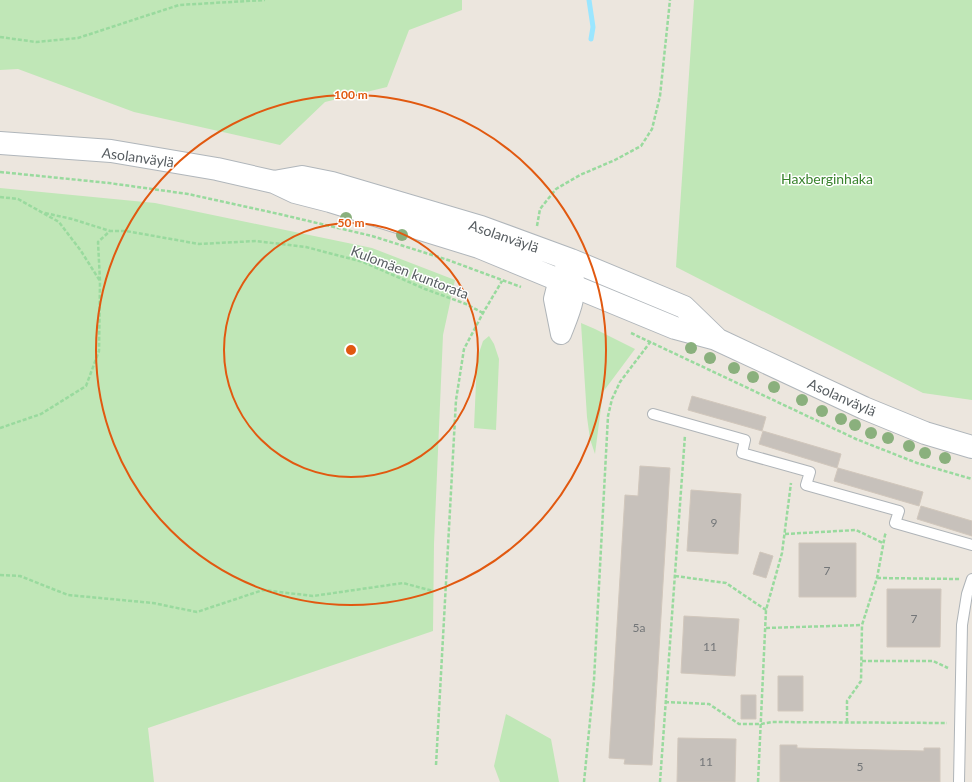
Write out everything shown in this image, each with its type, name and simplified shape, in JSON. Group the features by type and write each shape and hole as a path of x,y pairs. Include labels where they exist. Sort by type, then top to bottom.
{"main road":[{"name":"Asolanväylä","path":"0,143 111,152 217,169 274,182 296,192 479,247 675,328 716,339 864,408 925,433 972,447"},
{"name":"Asolanväylä","path":"274,182 302,177 332,183 481,227 571,260 684,307 716,339"}],"street":[{"path":"567,283 571,260"}],"lane":[{"path":"653,414 745,440 742,453 810,472 806,485 899,511 896,523 972,545"},
{"path":"959,782 962,625 968,579"}],"path":[{"path":"0,38 36,42 78,38 179,5 265,0"},
{"path":"536,228 540,209 556,189 580,175 615,160 641,146 652,128 660,96 670,0"},
{"path":"0,172 109,183 188,194 279,214 372,236 448,260 526,289"},
{"path":"0,196 18,200 60,222 100,281"},
{"name":"Kulomäen kuntorata","path":"41,212 72,219 110,231 126,231 199,244 256,241 306,247 363,262 425,289 466,304 483,313"},
{"path":"0,428 41,414 86,386 99,351 100,281 98,242 110,231"},
{"path":"436,765 456,400 464,349 502,281"},
{"path":"626,330 856,438 917,463 972,479"},
{"path":"584,782 594,680 608,416 612,399 620,382 651,341"},
{"path":"660,782 686,423"},
{"path":"758,782 766,610 782,553 794,467"},
{"path":"847,722 847,700 861,681 862,626 877,578 884,535 896,523"},
{"path":"785,534 856,530 883,543"},
{"path":"0,576 20,576 68,595 153,603 197,612 263,590 313,596 403,584 433,590"},
{"path":"675,576 726,583 766,610"},
{"path":"877,578 968,579"},
{"path":"766,628 862,626"},
{"path":"862,661 933,661 961,675"},
{"path":"665,702 709,704 739,724 761,724 772,722 960,723"}],"green space":[{"path":"0,0 462,0 462,10 409,30 387,87 325,102 280,145 134,112 18,69 0,70"},
{"name":"Haxberginhaka","path":"694,0 972,0 972,400 923,393 676,267"},
{"path":"0,188 155,203 372,248 455,280 443,335 434,544 433,631 148,728 154,782 0,782"},
{"path":"581,323 635,349 603,392 595,454 590,439 587,417"},
{"path":"489,336 494,344 499,359 496,430 474,428 477,359 483,341"},
{"path":"506,714 551,739 559,782 500,782 494,766"}],"building":[{"path":"692,396 766,417 762,431 688,410"},
{"path":"763,431 841,454 837,468 759,444"},
{"path":"640,466 670,468 652,765 624,764 625,759 609,758 625,495 638,496"},
{"path":"838,468 923,492 919,506 834,481"},
{"path":"691,490 741,494 738,554 687,551"},
{"path":"921,506 972,521 972,536 917,519"},
{"path":"799,543 856,543 856,597 799,597"},
{"path":"760,552 773,556 766,578 753,574"},
{"path":"887,589 941,589 940,647 887,647"},
{"path":"684,616 739,619 735,676 681,673"},
{"path":"778,676 803,676 803,711 778,711"},
{"path":"741,695 756,695 756,719 741,719"},
{"path":"678,738 736,739 735,782 677,782"},
{"path":"780,745 797,745 797,748 924,751 924,748 940,748 940,782 780,782"}],"waterway":[{"path":"589,0 593,27 591,39"}]}
